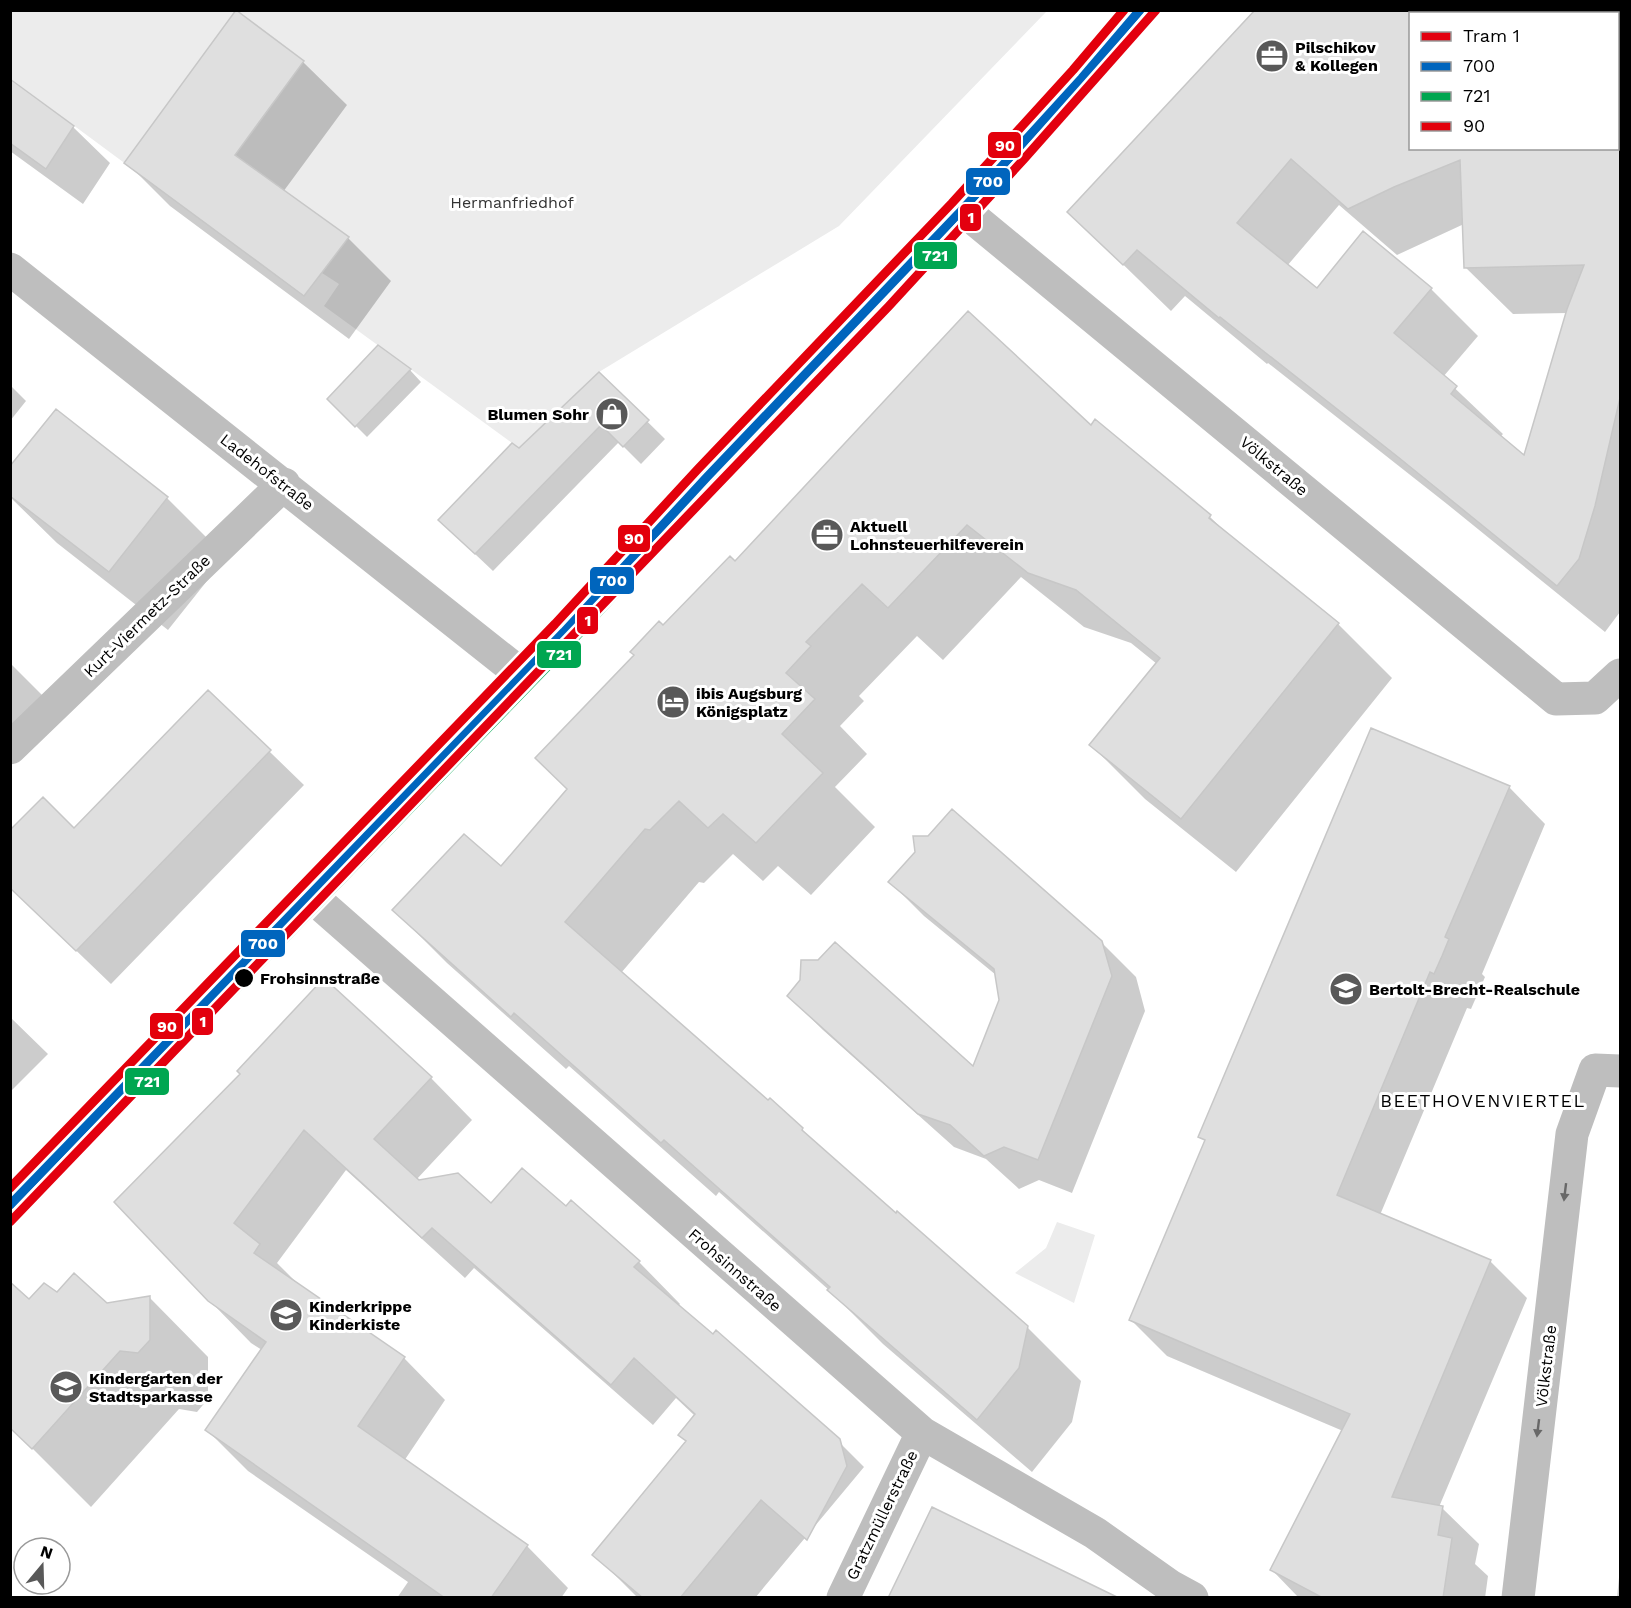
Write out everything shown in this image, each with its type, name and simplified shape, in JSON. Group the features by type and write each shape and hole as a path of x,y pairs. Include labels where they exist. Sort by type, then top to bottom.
{"street":[{"path":"10,1206 311,896 961,211 1082,78 1140,10"},
{"name":"Völkstraße","path":"961,211 973,218 1556,699 1595,698 1620,675"},
{"name":"Ladehofstraße","path":"10,269 522,675"},
{"name":"Kurt-Viermetz-Straße","path":"10,748 284,484"},
{"name":"Frohsinnstraße","path":"311,896 922,1433 1095,1533 1170,1586 1192,1598"},
{"name":"Völkstraße","path":"1518,1598 1572,1134 1595,1070 1620,1071"},
{"name":"Gratzmüllerstraße","path":"843,1598 922,1433"}],"green space":[{"name":"Hermanfriedhof","path":"11,11 1047,11 839,226 599,372 519,448 324,306 339,284 322,273 304,296 11,79"},
{"path":"1057,1222 1095,1235 1074,1303 1015,1273 1046,1248"}],"building":[{"path":"236,10 304,61 235,155 349,237 304,296 124,163"},
{"path":"1255,10 1410,10 1409,150 1619,150 1620,148 1620,398 1595,506 1579,559 1557,586 1398,457 1219,318 1137,250 1123,265 1067,212","holes":["1291,159 1348,209 1460,160 1464,268 1584,265 1567,309 1524,455 1451,394 1457,386 1394,333 1432,288 1363,231 1317,288 1237,223"]},
{"path":"10,79 74,126 46,169 10,143"},
{"path":"968,311 1091,425 1095,419 1211,515 1209,518 1339,623 1181,819 1089,745 1160,658 1076,590 1028,573 967,525 888,608 862,584 806,642 811,646 786,673 815,699 782,734 823,773 756,843 723,814 708,828 679,801 650,830 645,829 565,922 768,1100 770,1098 803,1128 802,1130 1028,1326 1019,1368 977,1420 827,1290 830,1287 664,1140 661,1143 514,1013 511,1017 392,910 464,834 501,866 567,789 535,758 634,655 630,652 659,621 663,625 730,556 735,561"},
{"path":"378,345 411,369 355,427 327,399"},
{"path":"599,372 649,420 623,447 601,425 475,554 438,520 512,443 519,448"},
{"path":"56,409 168,497 109,572 10,496 10,466"},
{"path":"208,690 271,750 76,951 10,888 10,830 43,797 74,828"},
{"path":"1371,728 1510,786 1445,937 1449,939 1442,956 1434,974 1430,972 1337,1195 1491,1260 1392,1497 1443,1506 1438,1535 1452,1538 1443,1598 1323,1598 1270,1570 1350,1414 1129,1320 1205,1140 1198,1137"},
{"path":"952,809 1102,941 1112,976 1038,1160 1004,1147 984,1156 950,1125 918,1114 787,996 800,980 801,960 818,960 835,942 973,1066 999,1000 994,969 888,882 915,852 913,836 928,836"},
{"path":"324,978 432,1077 374,1139 419,1180 458,1173 491,1203 522,1168 566,1206 571,1200 640,1261 634,1267 713,1334 716,1330 840,1439 847,1466 807,1540 761,1500 680,1598 643,1598 592,1555 686,1441 678,1435 695,1414 634,1358 611,1385 432,1228 422,1238 304,1130 234,1223 260,1244 254,1253 405,1357 358,1426 528,1545 491,1598 445,1598 205,1430 266,1342 208,1301 114,1202 240,1074 237,1071"},
{"path":"74,1273 107,1303 150,1296 150,1340 138,1353 120,1351 32,1449 10,1428 10,1282 29,1299 44,1283 57,1292"},
{"path":"932,1507 1119,1598 888,1598"}],"tram line":[{"name":"1","path":"10,1222 889,306 1156,10"}],"transit line":[{"name":"90","path":"10,1188 555,624 698,469 952,203 1073,70 1124,10"},
{"name":"700","path":"10,1205 564,632 707,477 961,211 1082,78 1140,10"},
{"name":"721","path":"19,1214 573,640 716,485 970,219 1091,86 1149,18"}],"place":[{"name":"Pilschikov & Kollegen","path":"1272,56"},
{"name":"Blumen Sohr","path":"612,414"},
{"name":"Aktuell Lohnsteuerhilfeverein","path":"827,535"},
{"name":"ibis Augsburg Königsplatz","path":"673,702"},
{"name":"Frohsinnstraße","path":"244,978"},
{"name":"Bertolt-Brecht-Realschule","path":"1346,989"},
{"name":"Kinderkrippe Kinderkiste","path":"286,1315"},
{"name":"Kindergarten der Stadtsparkasse","path":"66,1387"}],"district":[{"name":"BEETHOVENVIERTEL","path":"1483,1100"}]}
